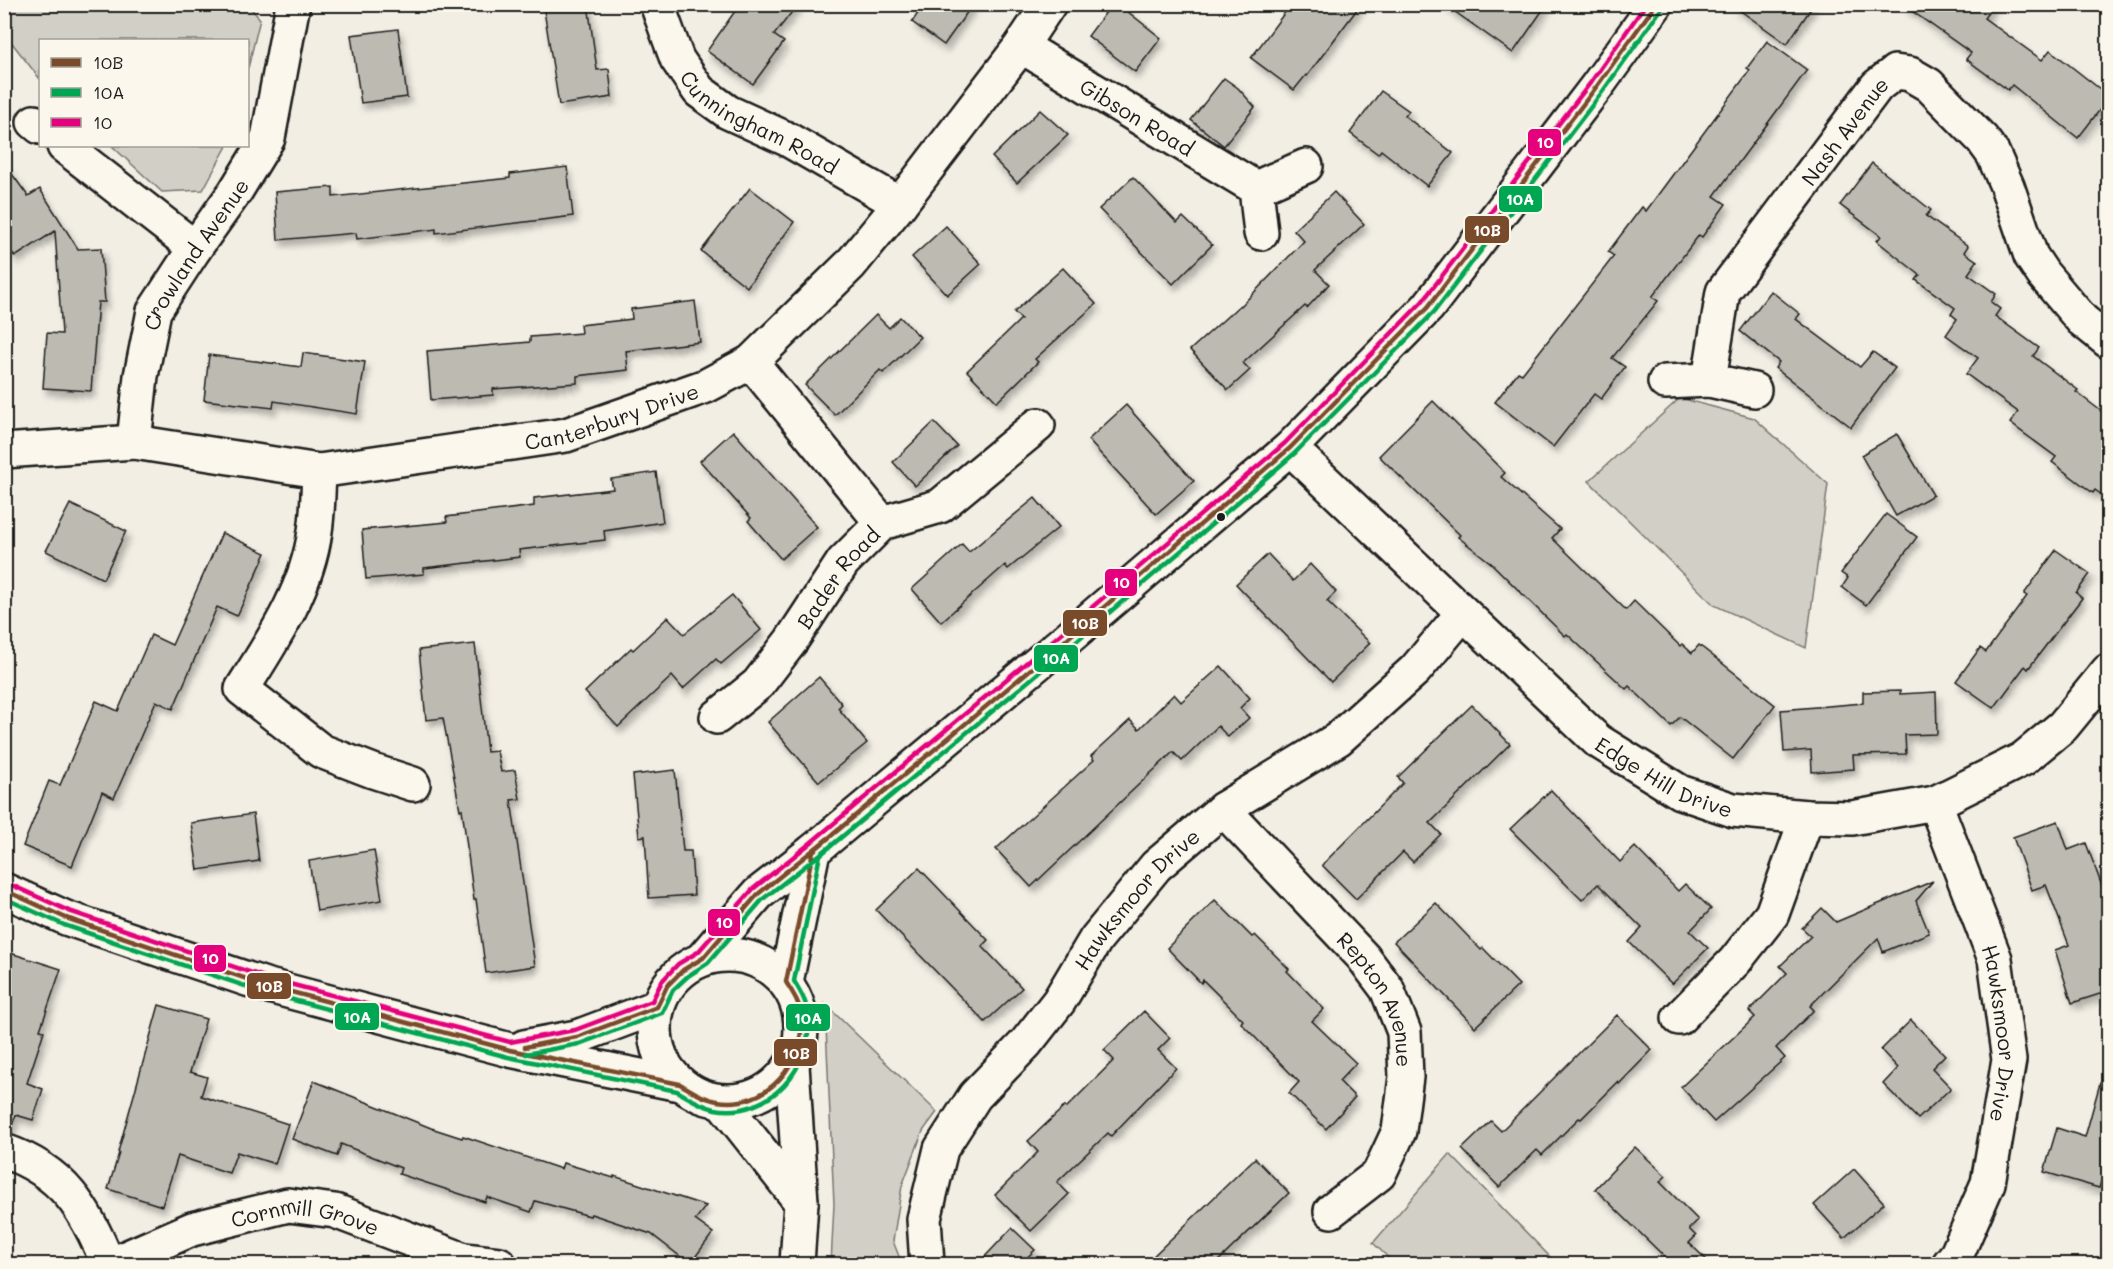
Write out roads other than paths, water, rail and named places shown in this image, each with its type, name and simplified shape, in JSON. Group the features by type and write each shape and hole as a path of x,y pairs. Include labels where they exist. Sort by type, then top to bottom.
{"street":[{"name":"Crowland Avenue","path":"134,442 141,376 154,311 235,192 268,138 292,4"},
{"name":"Cunningham Road","path":"657,4 677,59 699,91 728,112 787,139 900,204"},
{"name":"Canterbury Drive","path":"4,451 134,442 319,471 566,435 706,386 751,362 850,264 900,204 1021,46 1048,4"},
{"path":"703,958 758,894 813,851 1062,643 1290,448 1428,307 1597,87 1656,5"},
{"name":"Gibson Road","path":"1021,46 1256,188"},
{"name":"Nash Avenue","path":"1709,380 1723,292 1876,86 1895,72 1910,74 1929,85 1982,139 1993,154 2007,186 2031,256 2082,320 2109,341"},
{"path":"65,147 195,248"},
{"path":"1261,233 1256,188 1306,166"},
{"path":"751,362 882,523"},
{"path":"1665,382 1709,380 1754,390"},
{"name":"Bader Road","path":"717,717 758,684 791,641 843,562 882,523 940,506 1038,425"},
{"name":"Edge Hill Drive","path":"1290,448 1598,741 1680,792 1733,810 1807,818 1852,818 1935,803 2023,759 2063,726 2109,671"},
{"path":"319,471 315,531 307,564 288,614 242,689 321,751 413,784"},
{"name":"Hawksmoor Drive","path":"927,1264 924,1219 941,1149 975,1096 1026,1044 1059,1001 1096,939 1156,866 1223,809 1338,739 1415,670 1463,613"},
{"name":"Hawksmoor Drive","path":"1935,803 1995,959 2009,1060 1988,1183 1957,1254 1949,1264"},
{"name":"Repton Avenue","path":"1223,809 1363,957 1387,989 1404,1032 1406,1077 1399,1131 1379,1174 1331,1211"},
{"path":"1679,1018 1735,961 1772,914 1807,818"},
{"path":"786,982 813,851"},
{"path":"4,890 66,918 265,985 510,1050 680,1084"},
{"path":"725,954 748,957 769,966 786,982 801,1014 802,1032 799,1049 792,1065 779,1082 762,1094 743,1101 722,1102 699,1096 680,1084 662,1062 654,1035 657,1007 667,986 683,969 703,958 725,954"},
{"path":"510,1050 577,1037 657,1007"},
{"path":"792,1065 801,1202 797,1264"},
{"path":"722,1102 801,1202"},
{"path":"4,1151 24,1158 61,1182 93,1227 110,1264"},
{"name":"Cornmill Grove","path":"110,1264 192,1229 288,1205 335,1211 464,1260 499,1264"}]}
